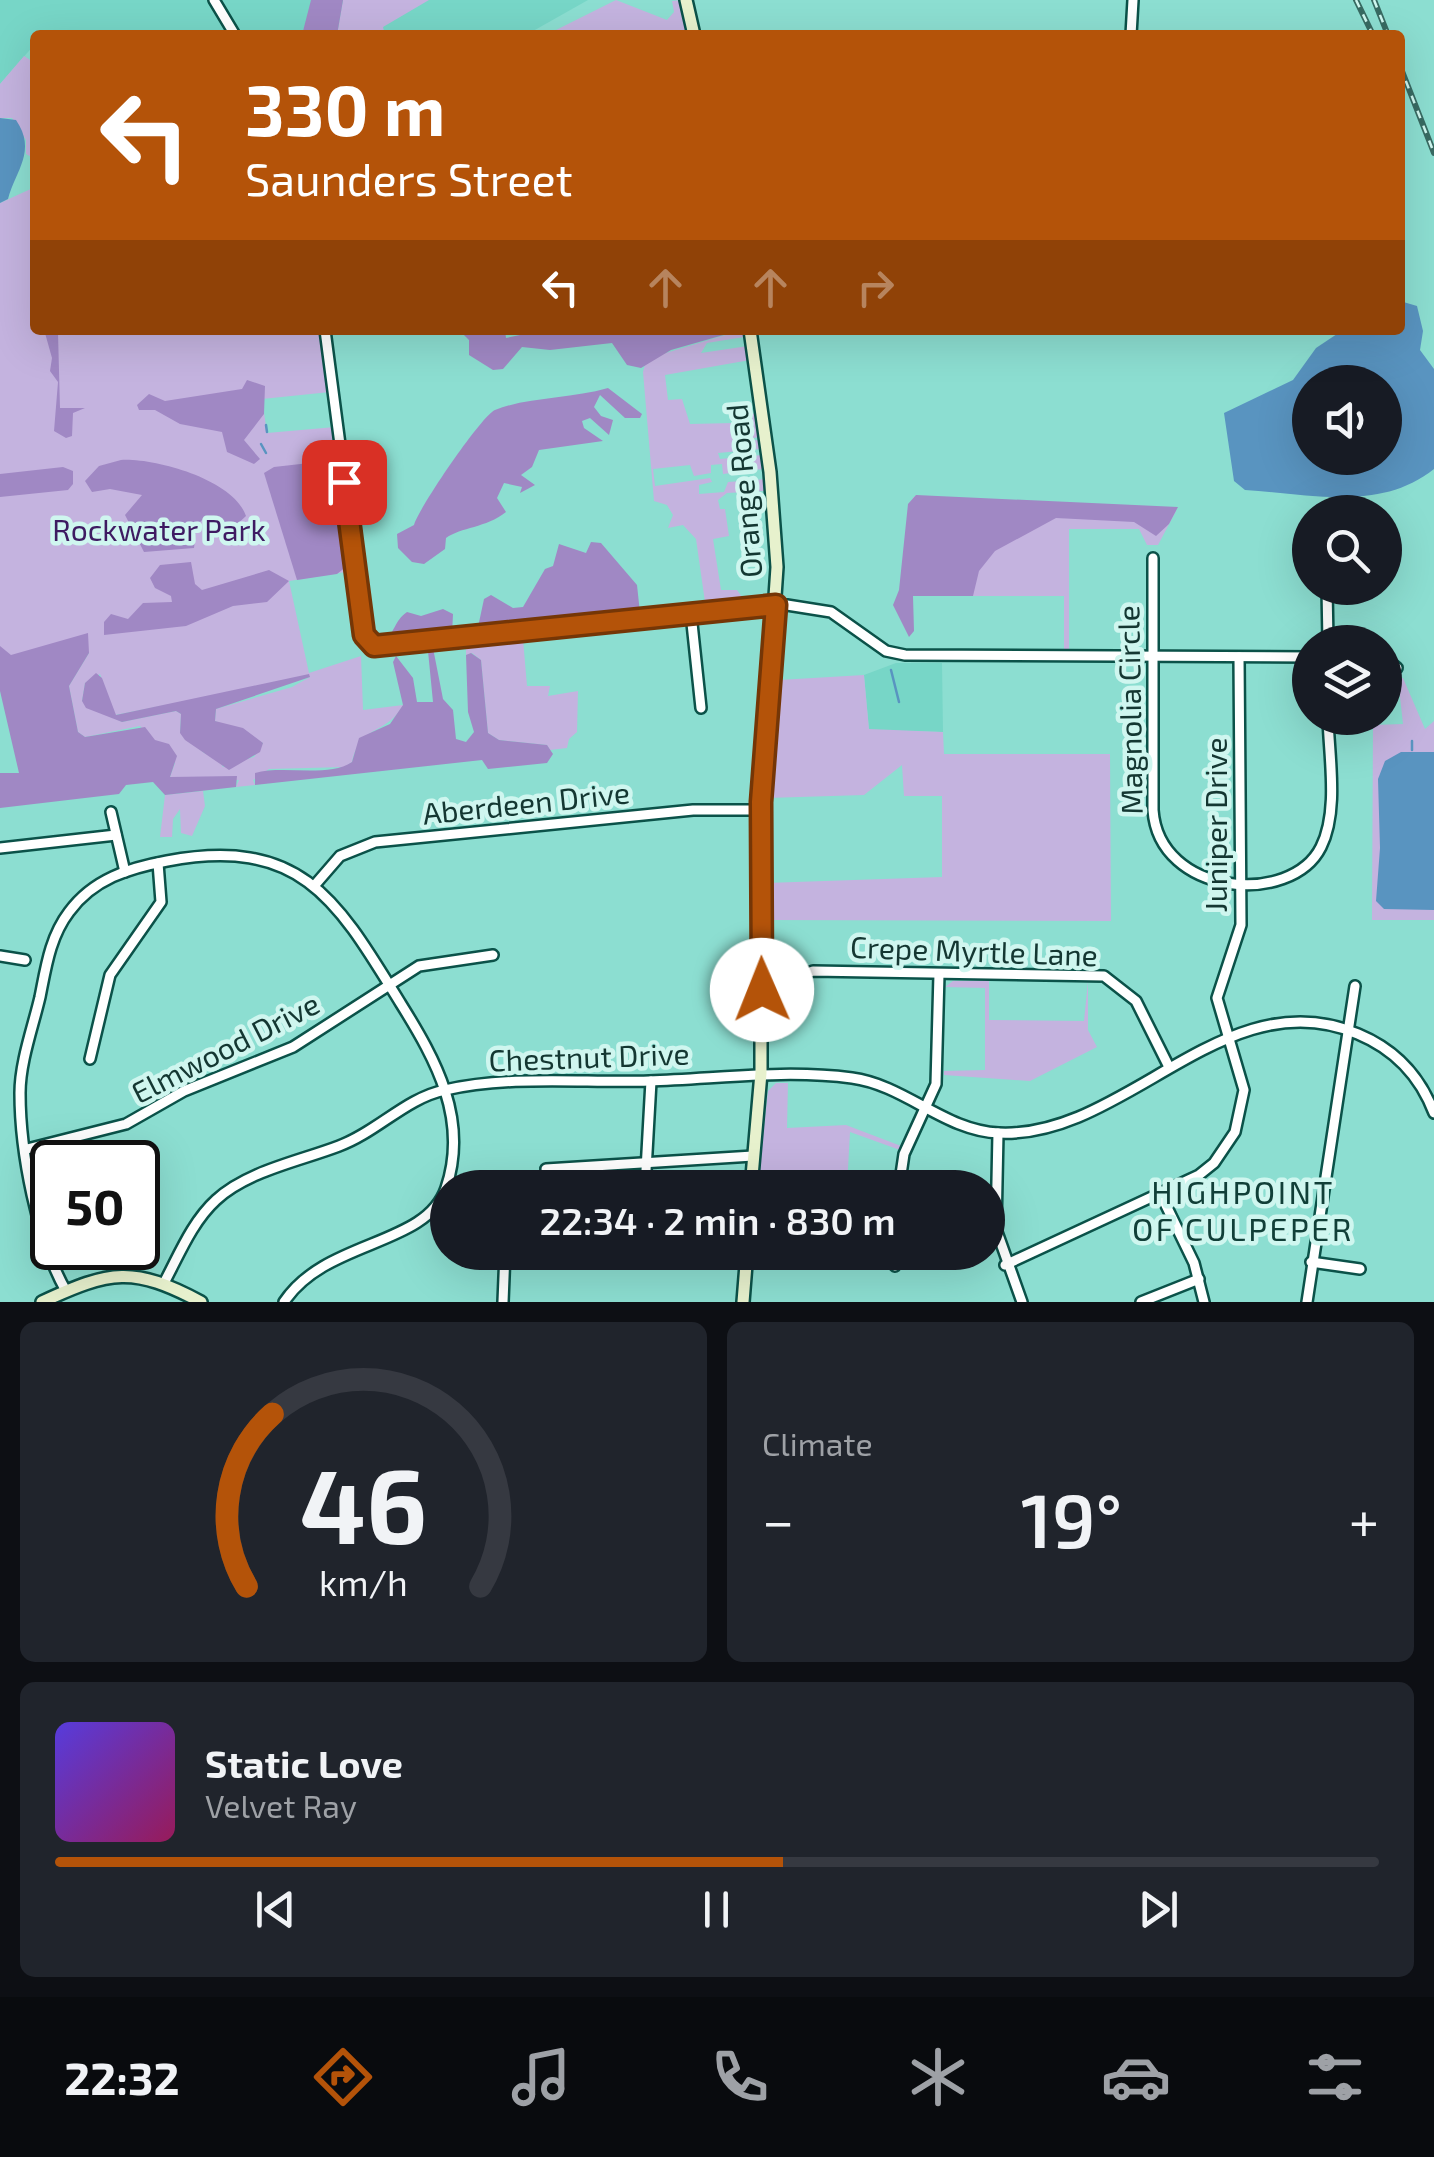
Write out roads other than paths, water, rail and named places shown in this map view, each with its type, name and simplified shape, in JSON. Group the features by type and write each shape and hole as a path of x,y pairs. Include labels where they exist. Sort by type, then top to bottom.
{"main road":[{"path":"686,0 693,30"},
{"name":"Orange Road","path":"751,335 771,479 776,605 761,810 761,1074 753,1170"},
{"path":"744,1302 746,1270"},
{"path":"42,1302 118,1274 164,1283 201,1302"}],"street":[{"path":"214,0 232,30"},
{"path":"1131,30 1133,0"},
{"path":"326,335 364,635 370,644 776,605 831,612 881,648 898,654 1292,657"},
{"name":"Magnolia Circle","path":"1153,558 1153,810 1161,842 1173,862 1187,872 1220,882 1288,877 1304,868 1320,850 1329,811 1328,735"},
{"path":"691,614 702,708"},
{"name":"Juniper Drive","path":"1005,1265 1160,1193 1214,1163 1235,1132 1244,1090 1218,998 1240,925 1240,657"},
{"name":"Aberdeen Drive","path":"314,886 340,856 375,842 693,810 761,810"},
{"path":"110,812 125,872"},
{"path":"0,848 116,835"},
{"path":"66,1291 44,1242 20,1091 52,941 66,914 86,892 125,872 158,863 252,855 290,870 314,886 336,908 389,984 438,1062 447,1090 452,1145 446,1188 438,1205 410,1228 317,1267 284,1302"},
{"path":"90,1060 110,974 161,902 158,863"},
{"name":"Elmwood Drive","path":"27,1149 126,1124 197,1085 306,1040 389,984 429,963 493,955"},
{"path":"0,956 25,960"},
{"name":"Crepe Myrtle Lane","path":"789,980 813,971 1104,976 1136,1001 1169,1067"},
{"path":"901,1170 902,1159 936,1084 939,974"},
{"path":"1307,1302 1355,986"},
{"name":"Chestnut Drive","path":"164,1283 200,1218 230,1189 370,1133 414,1103 447,1090 519,1083 761,1074 867,1081 965,1126 998,1133 1055,1125 1229,1038 1286,1021 1347,1029 1382,1044 1423,1086 1434,1113"},
{"path":"646,1170 650,1081"},
{"path":"997,1170 998,1133"},
{"path":"546,1169 646,1166 754,1156"},
{"path":"1160,1193 1199,1279 1204,1302"},
{"path":"1311,1262 1360,1269"},
{"path":"1005,1265 1022,1302"},
{"path":"502,1302 504,1270"},
{"path":"1141,1302 1199,1279"}],"water":[{"path":"0,118 16,120 25,151 8,199 0,203"},
{"path":"1405,302 1417,306 1423,331 1420,350 1434,369 1434,469 1413,482 1373,495 1245,490 1234,481 1224,413 1292,380 1292,475 1402,475 1402,365 1304,365 1316,348 1336,335 1405,335"},
{"path":"1401,752 1434,752 1434,910 1384,909 1376,901 1380,848 1378,779 1385,761"}],"waterway":[{"path":"266,425 267,432"},
{"path":"261,444 266,453"},
{"path":"891,670 899,702"},
{"path":"1412,741 1412,750"}],"railway":[{"path":"1356,0 1371,30"},
{"path":"1374,0 1386,30"},
{"path":"1405,79 1434,153"}],"district":[{"name":"HIGHPOINT OF CULPEPER","path":"1243,1210"}],"park label":[{"name":"Rockwater Park","path":"159,529"}]}
